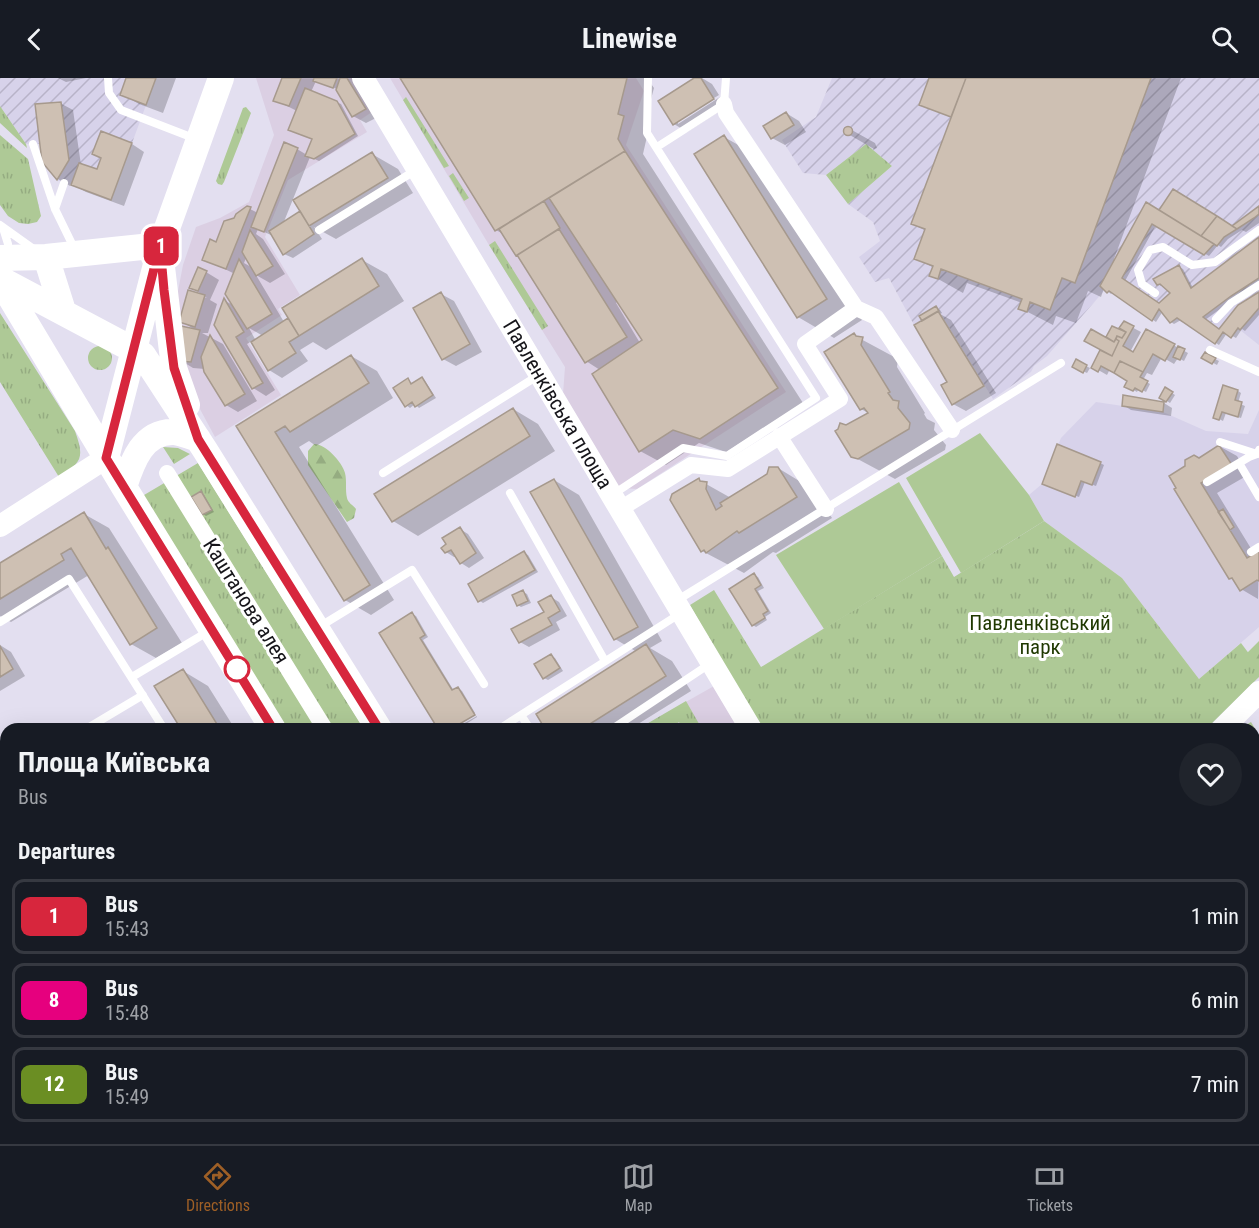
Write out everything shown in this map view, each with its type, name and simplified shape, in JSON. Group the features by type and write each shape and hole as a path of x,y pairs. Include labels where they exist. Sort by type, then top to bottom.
{"main road":[{"path":"106,458 160,245 221,78"},
{"path":"2,269 46,257 160,245"},
{"path":"160,245 174,368 198,439"},
{"path":"46,257 63,311"},
{"path":"2,269 63,311 143,355 375,723"},
{"path":"2,269 106,458 269,723"},
{"path":"124,487 137,453 154,436 177,432 198,439"}],"street":[{"name":"Павленківська площа","path":"363,78 747,723"},
{"path":"724,104 726,113 856,308 876,317 952,430"},
{"path":"616,502 691,465 728,469 840,399 805,344 856,308"},
{"path":"779,436 826,508"},
{"path":"0,526 106,458"},
{"name":"Каштанова алея","path":"167,473 321,723"},
{"path":"1229,723 1259,692"},
{"path":"1229,723 1259,705"}],"lane":[{"path":"108,78 109,93 121,110 198,140"},
{"path":"616,502 683,448 727,456 816,398 647,133 648,78"},
{"path":"657,147 724,104 726,78"},
{"path":"33,144 55,209 77,254"},
{"path":"320,230 417,168"},
{"path":"55,209 64,183"},
{"path":"2,226 46,257"},
{"path":"2,226 8,244 2,269"},
{"path":"1155,294 1142,284 1138,270 1150,250 1163,247 1192,265 1215,262 1259,230"},
{"path":"1216,319 1231,303 1259,285"},
{"path":"1210,350 1259,372"},
{"path":"508,723 605,660 678,607 826,508 1061,363"},
{"path":"383,473 539,375"},
{"path":"1220,442 1258,453"},
{"path":"1207,483 1258,453"},
{"path":"1239,463 1259,497"},
{"path":"510,494 605,660"},
{"path":"1251,552 1259,547"},
{"path":"316,629 412,570 484,684"},
{"path":"0,622 69,579 160,723"},
{"path":"132,677 212,630"},
{"path":"621,723 711,663"},
{"path":"96,723 143,695"},
{"path":"521,715 526,723"}],"shaded area":[{"path":"0,78 156,78 111,200 57,180 42,162 40,144 26,144 0,106"},
{"path":"256,78 353,78 372,112 360,120 367,132 288,180 265,237 300,295 278,309 282,315 246,338 281,395 215,437 180,372 177,296 183,265 196,227 220,218 249,202 274,135"},
{"path":"390,78 636,78 644,91 626,145 786,392 637,489 619,488 563,394 565,367 489,245"},
{"path":"832,78 1259,78 1259,308 1231,338 1223,332 1215,344 1177,319 1170,323 1160,309 1152,321 1109,291 1107,293 1104,291 1031,372 993,399 939,311 914,325 889,278 875,282 859,257 880,241 873,222 848,204 892,166 866,144 826,175 803,173 782,140 816,117"},
{"path":"1259,308 1259,345 1240,330"},
{"path":"1096,402 1163,412 1206,431 1248,434 1259,410 1259,627 1199,679 1122,578 1044,521 1029,495 1042,484 1061,438"},
{"path":"714,686 736,723 649,723"}],"green space":[{"path":"406,97 449,166 444,168 403,100"},
{"path":"0,106 26,144 27,148 0,123"},
{"path":"246,107 251,113 224,182 222,185 218,184 216,181 243,108"},
{"path":"0,135 28,159 41,216 37,222 19,223 8,216 0,205"},
{"path":"866,144 892,166 848,204 826,175"},
{"path":"453,173 469,198 464,201 449,176"},
{"path":"495,241 548,326 542,330 489,245"},
{"path":"0,313 75,431 80,447 79,458 73,467 59,477 0,382"},
{"path":"100,346 109,349 112,358 109,367 100,370 91,367 88,358 91,349"},
{"path":"980,433 1029,495 1044,521 961,573 906,478"},
{"path":"314,444 328,450 337,459 346,476 347,498 356,509 354,518 347,522 308,465 308,451"},
{"path":"163,447 178,448 190,454 174,464"},
{"path":"198,463 360,723 278,723 139,498"},
{"path":"899,482 942,556 824,629 776,555"},
{"name":"Павленківський парк","path":"1044,521 1122,578 1199,679 1241,643 1259,667 1259,677 1212,723 757,723 690,605 714,590 761,667 942,556 954,577"},
{"path":"1259,641 1259,668 1247,653"},
{"path":"686,701 699,723 679,722 648,723"}],"building":[{"path":"126,78 156,78 146,105 120,95"},
{"path":"282,78 301,78 289,106 273,101"},
{"path":"314,78 337,78 333,88 313,81"},
{"path":"340,78 347,78 366,109 352,117 336,90"},
{"path":"400,78 627,78 618,114 624,116 618,139 625,151 495,231"},
{"path":"694,78 701,78 714,99 673,125 658,101"},
{"path":"929,78 966,78 951,117 919,105"},
{"path":"966,78 1151,78 1075,283 1062,278 1050,310 1030,302 1027,312 1018,309 1022,299 941,269 938,279 929,276 933,266 914,259 925,229 911,224"},
{"path":"305,88 337,101 355,134 314,159 305,156 312,139 288,130"},
{"path":"61,102 69,160 57,180 42,162 35,104"},
{"path":"786,112 794,125 771,139 763,126"},
{"path":"848,127 852,131 848,135 844,131"},
{"path":"101,131 132,143 111,200 71,185 79,163 97,169 101,158 92,154"},
{"path":"724,135 827,299 797,318 694,154"},
{"path":"284,142 298,148 264,232 251,227"},
{"path":"625,151 778,388 700,439 673,430 639,452 592,374 642,340 549,198"},
{"path":"372,152 388,178 309,226 293,200"},
{"path":"1173,189 1217,216 1201,236 1159,210"},
{"path":"544,201 560,228 516,256 499,229"},
{"path":"1146,202 1214,244 1204,255 1152,224 1122,278 1159,303 1170,293 1160,284 1157,285 1153,279 1179,265 1191,288 1259,237 1259,278 1203,317 1219,329 1238,305 1259,292 1259,308 1231,338 1223,332 1215,344 1177,318 1170,323 1159,309 1152,321 1109,291 1107,293 1100,286"},
{"path":"247,206 251,207 226,269 202,260 210,239 216,242 224,221 234,218"},
{"path":"1259,206 1259,214 1254,218 1237,229 1232,226"},
{"path":"300,211 314,234 283,255 269,231"},
{"path":"1217,216 1237,229 1224,237 1217,246 1201,236"},
{"path":"559,229 627,337 585,363 517,255"},
{"path":"250,230 273,266 256,276 242,252"},
{"path":"362,258 379,286 299,336 282,308"},
{"path":"239,259 272,314 247,329 225,294"},
{"path":"198,267 207,271 198,291 189,288"},
{"path":"188,290 205,295 195,327 179,322"},
{"path":"441,292 470,344 442,360 413,308"},
{"path":"224,298 244,332 236,337 263,383 252,389 214,325"},
{"path":"936,306 939,311 922,321 919,316"},
{"path":"938,311 984,386 952,405 941,385 947,382 914,325"},
{"path":"288,318 299,336 289,342 296,353 268,371 251,342"},
{"path":"1124,321 1134,326 1123,346 1133,352 1146,329 1175,344 1165,361 1153,354 1143,372 1120,361 1114,373 1101,366 1098,372 1091,368 1100,350 1112,356 1119,341 1116,339 1117,336 1122,338 1126,332 1119,328"},
{"path":"181,326 200,330 191,362 179,361"},
{"path":"1112,326 1126,332 1122,338 1117,336 1114,342 1106,337"},
{"path":"1091,329 1114,342 1116,339 1119,341 1112,356 1084,341"},
{"path":"854,333 856,336 863,337 861,345 890,392 888,393 893,400 899,401 898,408 910,423 909,429 858,459 851,457 835,431 840,423 846,425 868,413 864,408 860,410 824,352"},
{"path":"210,335 245,394 225,406 204,372 201,357"},
{"path":"1178,346 1185,349 1180,360 1173,357"},
{"path":"1205,352 1216,358 1212,364 1201,358"},
{"path":"351,355 369,383 290,432 285,426 275,432 370,585 344,601 236,426"},
{"path":"1076,359 1087,365 1083,373 1072,367"},
{"path":"1120,361 1143,372 1140,377 1148,381 1142,392 1135,388 1133,391 1124,387 1127,381 1114,373"},
{"path":"422,377 433,395 415,407 412,402 405,407 393,388 408,378 411,384"},
{"path":"1223,385 1238,390 1235,400 1242,402 1238,417 1222,412 1219,420 1213,418"},
{"path":"1165,387 1173,392 1166,402 1159,398"},
{"path":"1123,395 1164,402 1163,412 1122,406"},
{"path":"513,408 530,436 392,522 374,494"},
{"path":"1057,444 1101,462 1092,485 1081,481 1075,497 1042,484"},
{"path":"1219,445 1232,465 1201,483 1247,558 1259,551 1259,581 1257,580 1240,591 1232,578 1229,579 1174,489 1176,488 1169,476 1185,466 1185,460 1194,455 1199,458"},
{"path":"769,467 778,467 797,497 739,533 737,531 706,553 704,550 701,552 670,500 672,494 699,478 700,481 707,482 706,489 716,510 722,506 720,503 767,474"},
{"path":"554,479 638,627 614,640 530,492"},
{"path":"201,491 212,510 202,515 191,497"},
{"path":"1223,509 1234,527 1230,530 1218,512"},
{"path":"84,512 157,628 130,645 71,548 61,554 64,560 0,599 0,563"},
{"path":"460,527 476,553 460,564 451,550 445,553 441,548 446,544 442,538"},
{"path":"524,551 535,570 478,602 468,584"},
{"path":"754,573 761,585 755,589 768,611 763,614 765,618 752,626 729,589"},
{"path":"523,590 528,601 517,606 512,595"},
{"path":"551,595 560,611 548,618 552,625 519,643 511,629 544,612 538,602"},
{"path":"412,612 425,635 420,638 452,690 458,687 475,715 461,723 434,723 379,633"},
{"path":"646,644 666,676 592,723 541,723 536,714"},
{"path":"0,646 13,669 0,677"},
{"path":"551,654 560,668 543,679 534,664"},
{"path":"183,669 216,723 177,723 154,686"}],"bus line":[{"name":"1","path":"269,723 106,458 160,245 174,368 198,439 375,723"}]}
